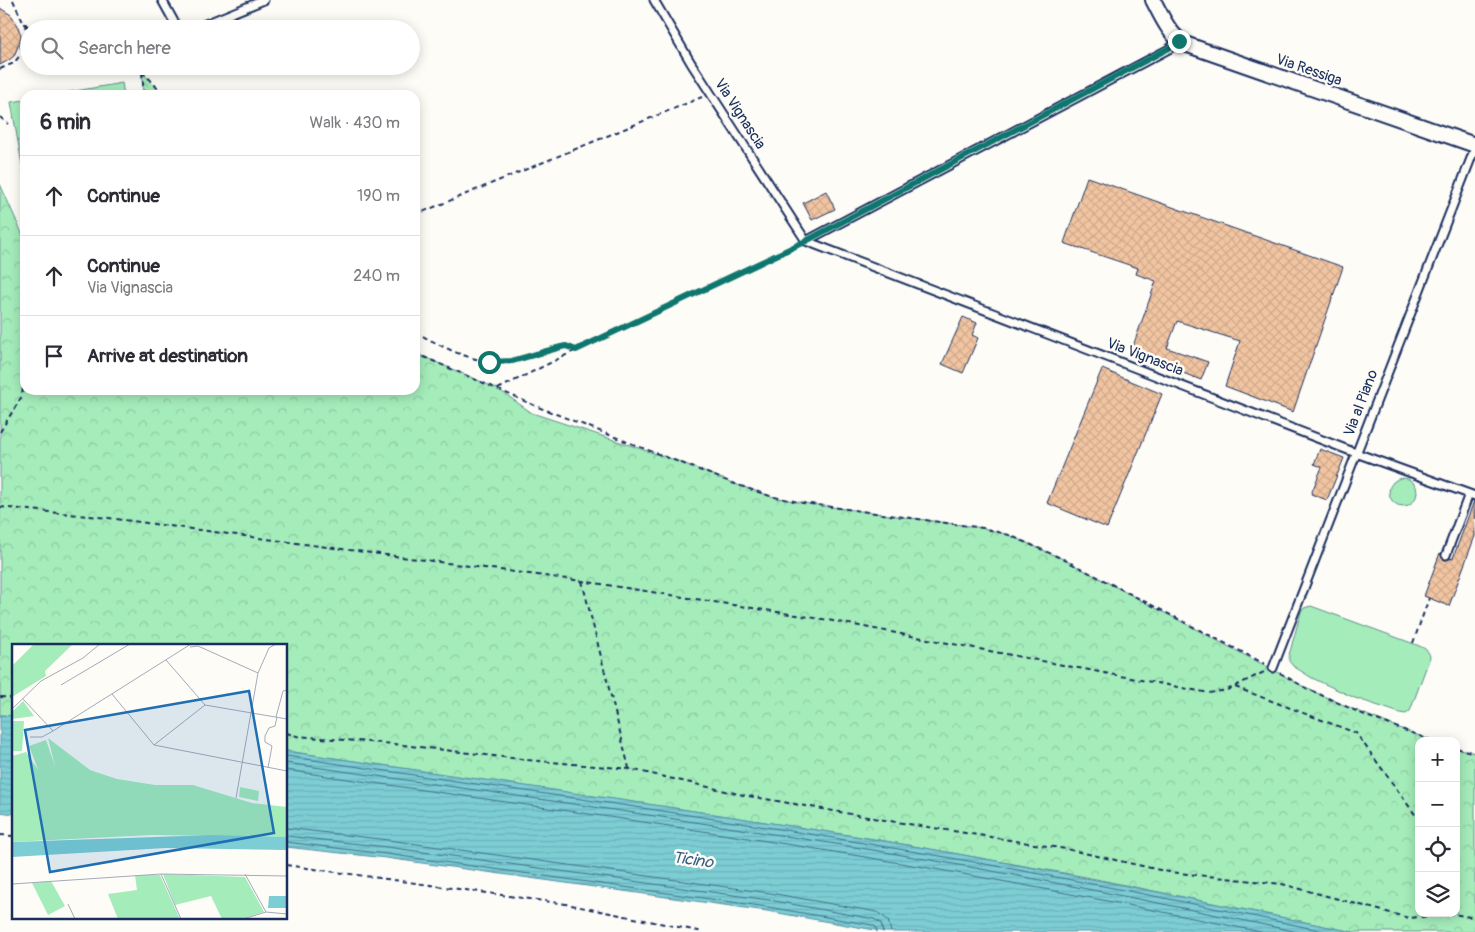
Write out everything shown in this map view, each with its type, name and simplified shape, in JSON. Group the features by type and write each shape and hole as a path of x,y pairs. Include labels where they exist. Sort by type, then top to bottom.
{"street":[{"path":"1153,0 1179,41"},
{"name":"Via Ressiga","path":"1179,41 1193,48 1475,147"}],"lane":[{"path":"162,0 173,20"},
{"path":"215,20 264,0"},
{"name":"Via Vignascia","path":"654,0 691,64 806,241 1472,495"},
{"path":"806,241 1152,58 1179,41"},
{"name":"Via al Piano","path":"1273,668 1475,147"},
{"path":"1446,555 1472,495"}],"path":[{"path":"13,0 22,20"},
{"path":"142,75 144,90"},
{"path":"145,75 158,90"},
{"path":"420,212 710,94"},
{"path":"0,117 8,124"},
{"path":"498,389 806,241"},
{"path":"420,334 466,357 489,362 512,361 566,346 576,350"},
{"path":"420,355 538,407 770,496 803,503 983,528 1010,535 1063,559 1254,660 1273,668 1306,688 1369,717 1422,737"},
{"path":"0,432 22,395"},
{"path":"0,507 119,519 582,581 828,620 1209,693 1218,693 1235,687 1273,668"},
{"path":"582,581 630,769"},
{"path":"1413,643 1429,598"},
{"path":"1235,687 1356,733 1415,814"},
{"path":"288,734 528,760 630,769 743,795 1066,849 1169,872 1282,884 1409,918 1420,917"},
{"path":"1460,749 1475,753"},
{"path":"288,865 566,904 703,932"},
{"path":"1460,915 1475,918"}],"green space":[{"path":"142,75 145,75 158,90 143,90"},
{"path":"122,83 123,90 81,90"},
{"path":"20,101 20,153 11,102"},
{"path":"0,184 20,229 20,395 420,395 420,355 498,389 532,413 678,461 770,496 803,503 983,528 1009,535 1063,559 1308,689 1423,737 1415,737 1415,917 1460,917 1460,749 1475,753 1475,932 1353,932 1086,877 874,839 288,751 288,644 12,644 12,716 0,715"},
{"path":"1403,478 1413,482 1417,492 1413,502 1403,506 1393,502 1389,492 1393,482"},
{"path":"1311,606 1417,645 1427,651 1430,657 1410,711 1406,714 1400,713 1355,698 1312,678 1293,666 1289,661 1289,655 1301,612 1304,608"}],"water":[{"path":"0,715 12,716 12,814 0,812"},
{"name":"Ticino","path":"288,751 653,805 932,849 1353,932 886,932 767,911 386,858 288,847"}],"building":[{"path":"0,8 11,15 16,22 20,32 20,41 14,56 0,65"},
{"path":"1087,177 1343,267 1293,412 1225,386 1240,341 1177,321 1167,348 1208,362 1201,380 1173,369 1174,367 1131,352 1156,281 1136,274 1138,268 1064,243"},
{"path":"826,191 835,209 812,220 803,203"},
{"path":"963,317 977,323 972,335 978,338 963,373 942,364"},
{"path":"1102,369 1162,394 1107,528 1047,503"},
{"path":"1320,449 1344,458 1327,500 1311,494 1322,467 1314,464"},
{"path":"1474,501 1475,536 1449,606 1424,596 1440,553 1445,560 1453,558"}],"route":[{"path":"489,362 512,361 553,348 566,346 576,350 806,241 1179,41"}]}
